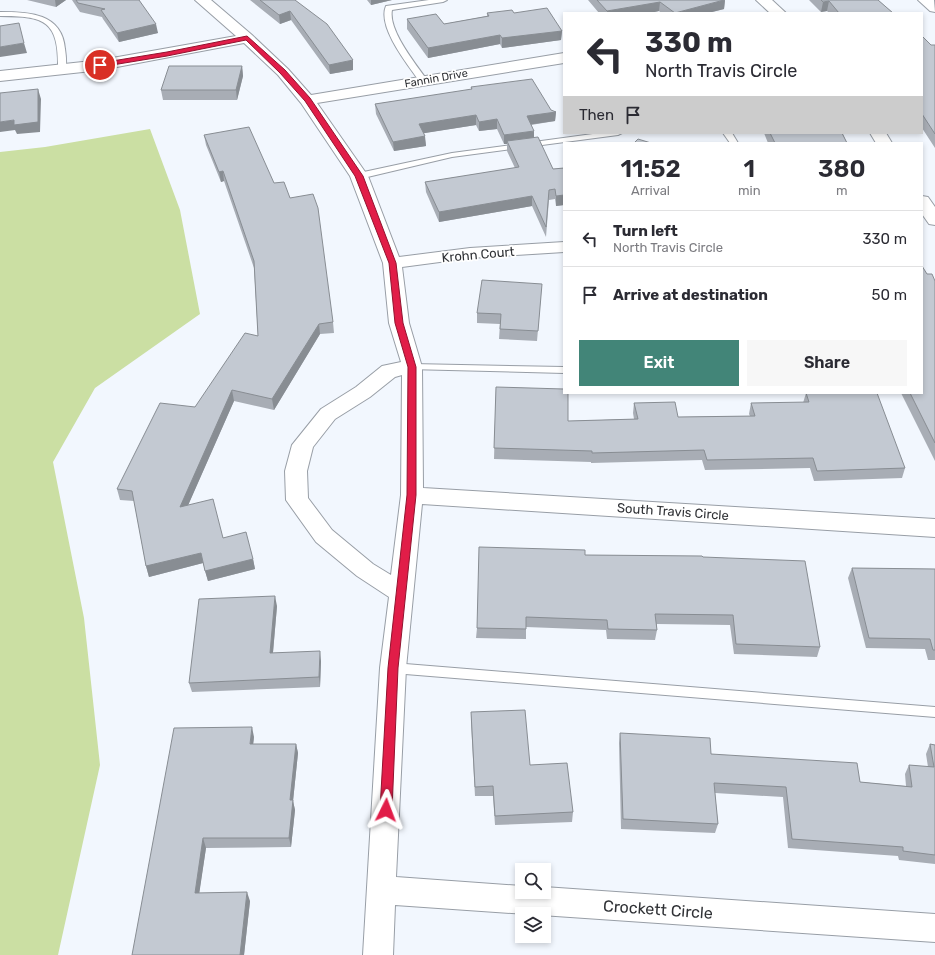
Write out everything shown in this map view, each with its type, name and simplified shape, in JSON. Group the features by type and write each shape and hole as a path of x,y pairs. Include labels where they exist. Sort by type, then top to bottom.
{"street":[{"path":"202,0 247,38 283,72 307,100 359,176 392,263 399,323 412,367 412,495 393,668 378,955"},
{"path":"763,0 778,12"},
{"path":"925,0 935,8"},
{"path":"0,76 100,65 167,54 247,38"},
{"name":"Fannin Drive","path":"307,100 563,58"},
{"path":"923,202 935,220"},
{"name":"Krohn Court","path":"392,263 470,253 563,247"},
{"path":"402,593 365,570 324,536 297,500 296,471 303,445 328,414 363,392 389,371 412,367"},
{"name":"South Travis Circle","path":"412,495 935,528"},
{"name":"Crockett Circle","path":"382,890 935,928"}],"lane":[{"path":"423,80 400,48 387,18 389,8 443,0"},
{"path":"0,14 21,14 47,21 57,32 61,50 62,69"},
{"path":"359,176 452,155 610,134"},
{"path":"412,367 563,370"},
{"path":"393,668 935,712"}],"green space":[{"path":"150,129 180,210 200,314 95,388 53,462 84,618 100,765 58,955 0,955 0,152 45,147"}],"building":[{"path":"76,0 139,0 156,24 117,33 101,10 105,9 78,3"},
{"path":"260,0 295,0 327,24 353,60 329,65 290,11 279,15"},
{"path":"597,0 724,0 679,12 674,12 660,2 607,11"},
{"path":"821,0 878,0 892,12 838,12 829,1 823,2"},
{"path":"547,8 562,31 502,38 500,35 428,48 407,19 436,14 444,24 489,16 487,13 512,10 514,13"},
{"path":"19,23 24,43 0,47 0,26"},
{"path":"923,37 931,45 935,45 935,134 923,116"},
{"path":"169,66 242,66 236,90 161,90"},
{"path":"532,79 551,110 556,112 527,116 534,131 504,135 497,119 479,122 476,115 419,124 425,136 393,142 375,104 472,89 471,87"},
{"path":"38,89 38,122 14,125 14,120 0,122 0,93"},
{"path":"249,127 274,183 284,182 290,198 313,194 318,208 333,322 319,324 272,399 232,390 180,507 213,499 223,538 246,532 253,559 205,571 201,553 146,566 132,491 117,489 160,403 195,407 245,333 258,336 254,261 223,171 219,172 204,135"},
{"path":"770,134 842,134 846,142 774,142"},
{"path":"538,137 553,169 563,168 563,195 556,196 555,189 549,190 546,227 532,196 439,212 425,182 519,167 507,141"},
{"path":"638,139 648,142 635,142"},
{"path":"923,268 927,274 932,274 935,281 935,443 910,394 923,394"},
{"path":"482,280 542,284 538,331 500,329 501,314 477,313"},
{"path":"496,387 563,389 563,394 568,394 568,421 638,419 634,403 675,402 678,417 755,416 751,403 809,402 806,394 877,394 905,468 817,471 813,458 707,460 704,450 592,453 592,451 494,448"},
{"path":"479,547 585,550 585,555 702,556 805,561 820,647 736,644 733,615 655,614 657,630 608,629 607,620 526,617 526,629 477,628"},
{"path":"852,568 935,569 935,650 933,650 930,639 869,638"},
{"path":"275,596 270,653 320,651 319,677 189,683 199,599"},
{"path":"525,710 530,765 567,763 573,812 495,816 493,786 475,787 471,712"},
{"path":"252,727 250,744 296,744 290,800 293,800 289,838 203,838 195,893 247,892 240,955 132,955 174,728"},
{"path":"620,733 710,738 711,754 857,763 860,782 912,787 909,765 934,767 930,744 935,745 935,855 903,851 903,847 792,839 786,787 714,783 718,824 623,819"}],"route":[{"path":"100,65 167,54 247,38 283,72 307,100 359,176 392,263 399,323 412,367 412,495 393,668 386,810"}]}
